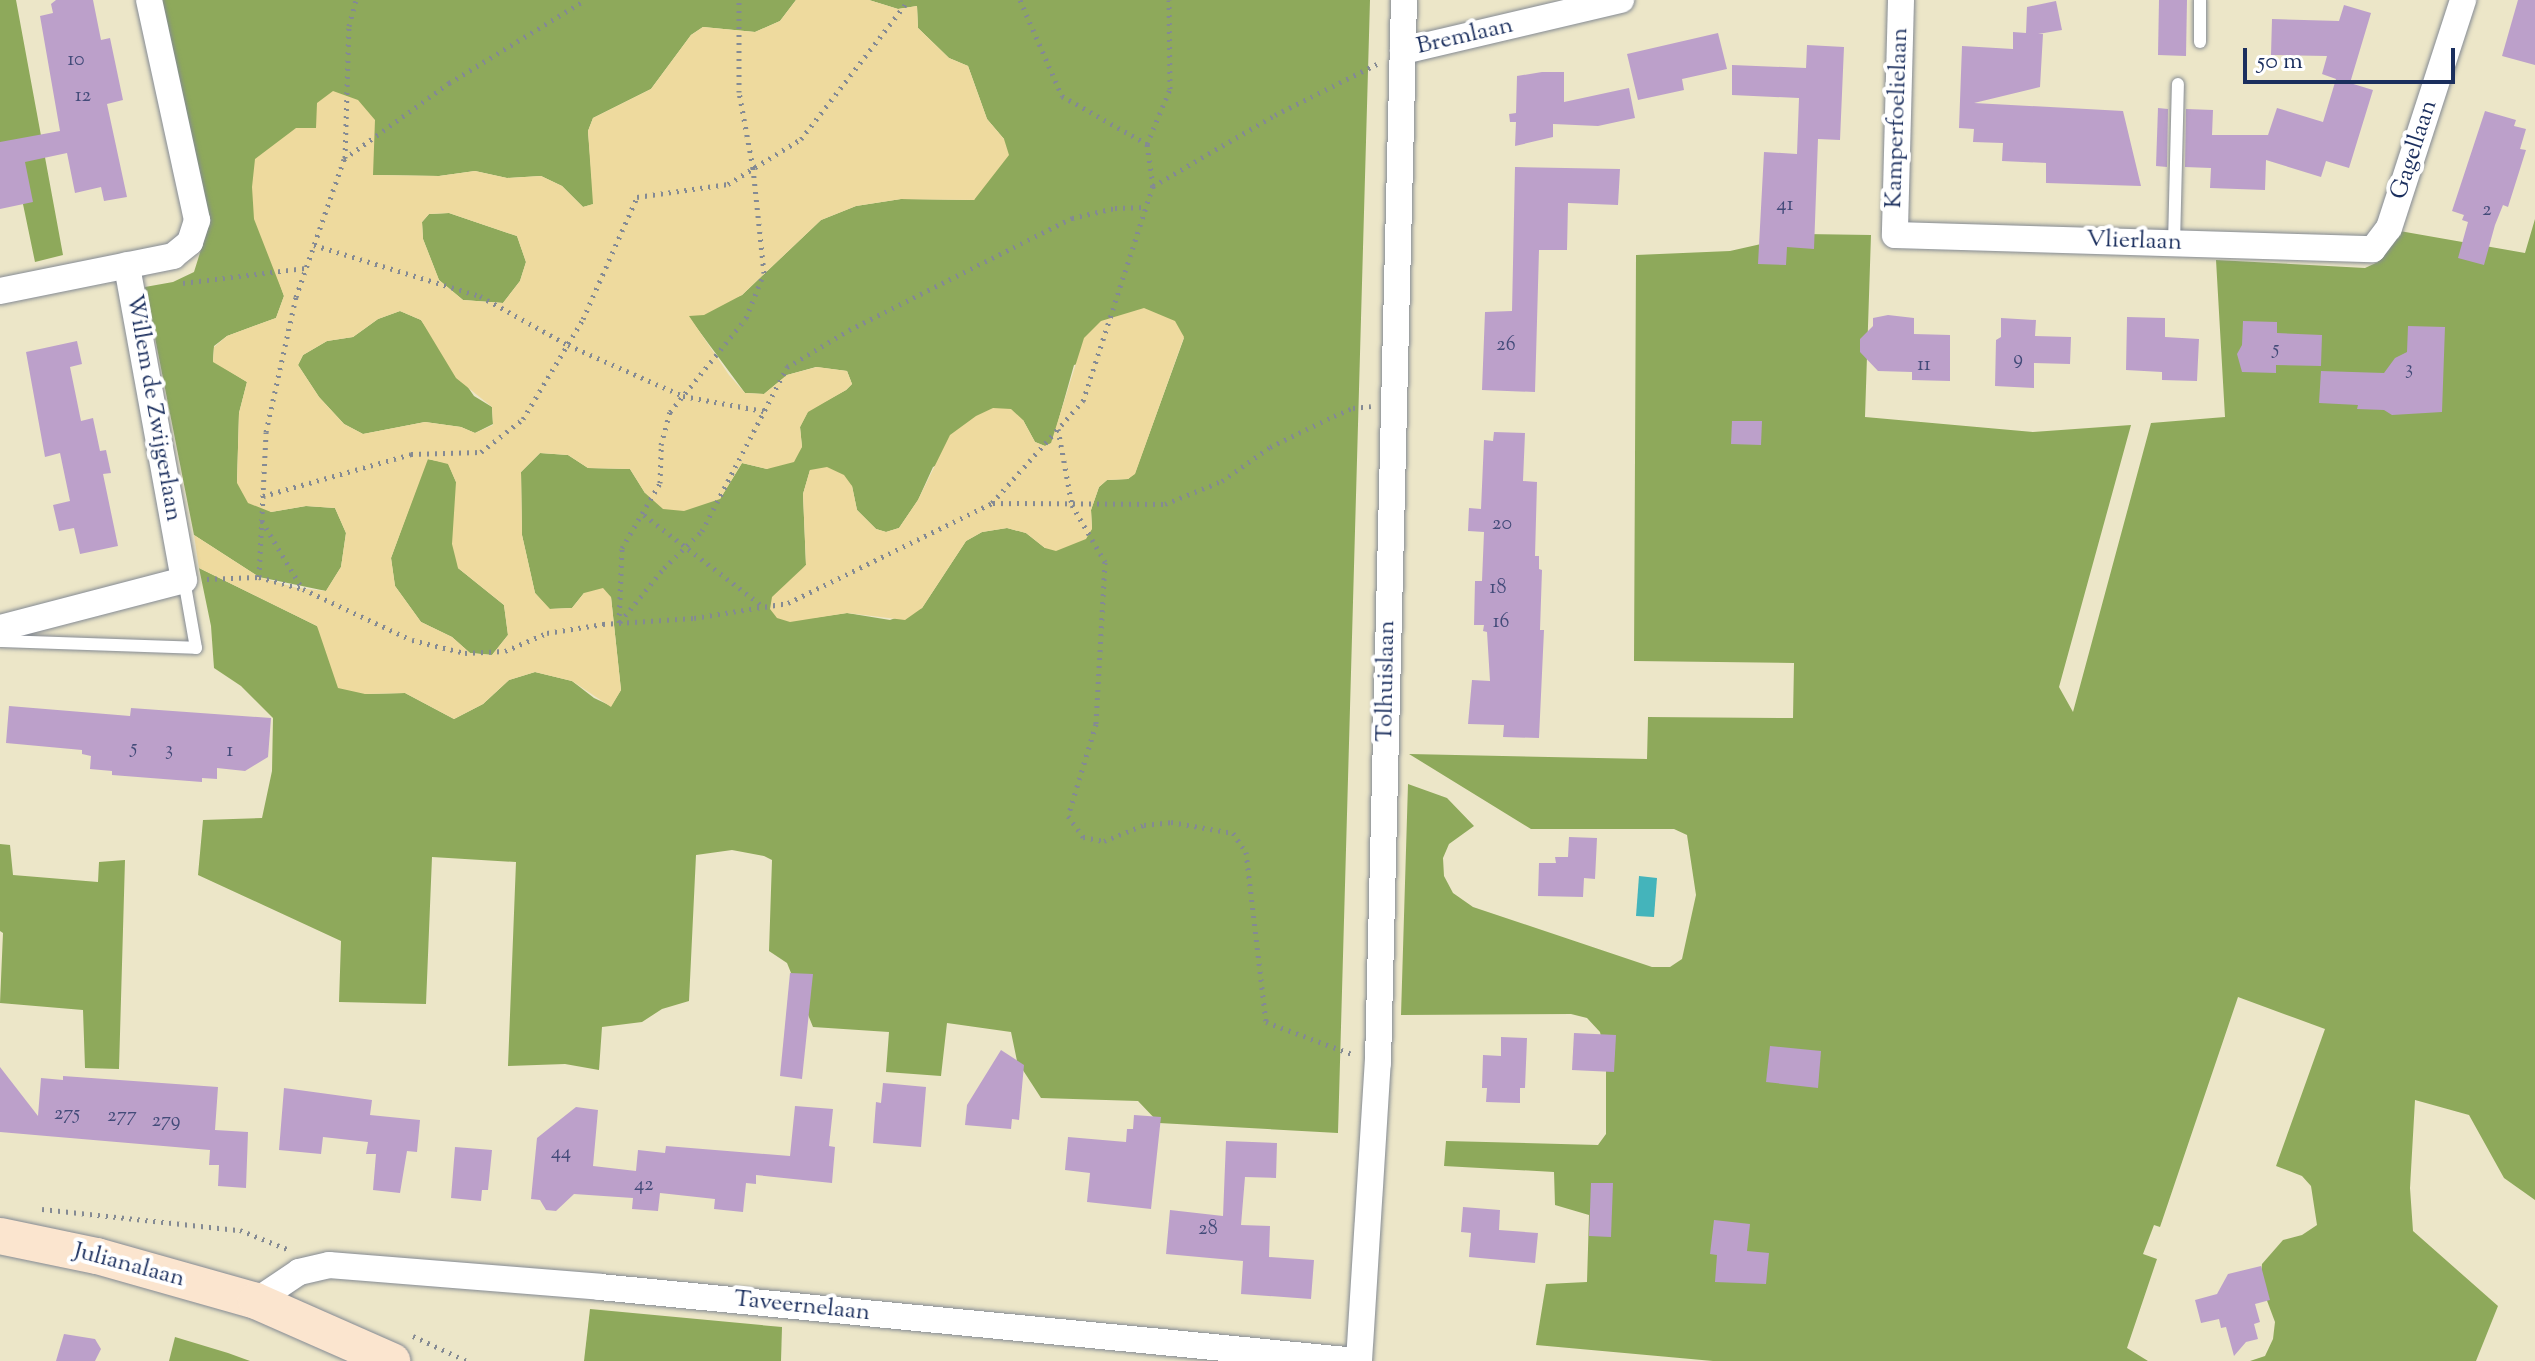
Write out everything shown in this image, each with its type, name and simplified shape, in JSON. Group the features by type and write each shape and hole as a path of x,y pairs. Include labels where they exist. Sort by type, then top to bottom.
{"street":[{"name":"Willem de Zwijgerlaan","path":"149,0 197,220 190,242 173,256 127,265 184,580"},
{"name":"Tolhuislaan","path":"1358,1361 1378,1063 1404,0"},
{"name":"Bremlaan","path":"1403,51 1621,0"},
{"name":"Kamperfoelielaan","path":"1895,235 1901,0"},
{"name":"Gagellaan","path":"2373,249 2389,228 2463,0"},
{"name":"Vlierlaan","path":"1895,235 2373,249"},
{"path":"0,291 127,265"},
{"path":"0,628 184,580"},
{"name":"Julianalaan","path":"0,1236 97,1256 256,1301 392,1361"},
{"name":"Taveernelaan","path":"256,1301 299,1272 329,1265 600,1287 1358,1361"}],"lane":[{"path":"2200,0 2200,42"},
{"path":"2174,244 2178,84"},
{"name":"Willem de Zwijgerlaan","path":"0,641 196,648 184,580"}],"path":[{"path":"259,577 266,432 296,297 344,159 349,26 356,0"},
{"path":"344,159 449,83 585,0"},
{"path":"619,623 622,548 660,483 661,445 670,412 746,318 764,273 753,168 739,92 739,0"},
{"path":"263,496 411,454 481,452 523,419 583,319 637,197 728,184 801,139 909,0"},
{"path":"1020,0 1062,96 1147,144"},
{"path":"184,580 259,577 303,589 412,640 465,653 505,651 547,633 619,623 694,618 788,603 992,503 1083,401 1153,186 1147,144 1170,89 1169,0"},
{"path":"1153,186 1275,115 1403,51"},
{"path":"619,623 702,531 787,367 849,330 1072,218 1115,208 1147,207"},
{"path":"314,245 480,296 568,345 683,396 764,411"},
{"path":"178,283 306,268"},
{"path":"992,503 1165,504 1222,481 1270,447 1353,408 1394,404"},
{"path":"1058,428 1072,505 1105,562 1096,724 1068,816 1083,837 1104,841 1144,825 1171,822 1233,833 1246,852 1266,1022 1378,1063"},
{"path":"644,515 764,607"},
{"path":"262,520 303,589"},
{"path":"26,1208 240,1230 329,1265"}],"green space":[{"path":"0,0 16,0 63,255 35,262 13,156 0,158"},
{"path":"162,0 796,0 780,21 755,32 703,27 691,35 651,89 593,118 588,131 594,204 583,207 562,186 541,176 507,178 475,171 439,176 373,175 373,152 317,128 274,267 284,296 276,318 227,336 214,346 213,361 247,382 239,413 237,482 271,512 306,506 335,508 346,533 341,567 326,591 259,577 194,535 145,287 173,282 194,272 208,227"},
{"path":"869,0 1370,0 1338,1133 1159,1123 1138,1101 1041,1098 1017,1061 1011,1032 947,1023 941,1076 886,1072 889,1032 813,1027 787,963 769,951 772,860 764,856 732,850 696,855 689,1001 662,1009 642,1022 602,1027 599,1070 565,1064 508,1066 516,862 432,857 426,1004 339,1002 341,941 198,875 203,820 262,818 272,771 273,718 241,686 214,668 211,626 199,568 317,626 365,694 405,693 454,719 483,704 509,680 535,672 572,681 594,698 611,706 621,690 611,597 584,593 572,608 549,609 535,593 522,535 521,472 540,453 568,455 588,468 630,469 645,493 720,499 742,463 767,469 802,447 800,427 808,411 852,384 847,371 816,367 787,375 764,394 745,393 688,316 742,295 821,220 856,206 901,199 974,200 1004,139 987,119 968,66 949,58 918,28 917,6 898,9","holes":["1184,338 1135,473 1128,479 1107,480 1099,487 1091,510 1092,529 1045,548 1026,533 1007,528 982,532 966,541 922,608 890,620 847,613 812,618 797,576 806,565 803,494 810,470 852,486 857,510 876,529 886,532 899,528 918,500 933,467 1023,420 1035,442 1045,446 1052,443 1074,365"]},
{"path":"449,213 517,236 526,262 520,281 503,303 463,300 439,280 423,239 422,222 429,214"},
{"path":"2535,219 2535,1200 2504,1178 2469,1115 2415,1100 2410,1188 2413,1231 2498,1306 2476,1361 2250,1361 2265,1356 2273,1339 2275,1322 2260,1282 2262,1264 2283,1240 2302,1235 2317,1225 2311,1186 2302,1176 2276,1166 2325,1029 2238,997 2160,1227 2154,1225 2143,1254 2157,1259 2127,1348 2148,1361 1713,1361 1536,1345 1546,1284 1587,1282 1589,1215 1555,1205 1554,1172 1444,1166 1446,1141 1598,1145 1606,1134 1606,1057 1600,1032 1587,1018 1571,1014 1401,1015 1408,784 1447,798 1474,826 1449,844 1443,858 1444,876 1453,893 1473,907 1652,967 1670,967 1682,959 1696,895 1687,835 1674,829 1531,829 1409,754 1647,759 1648,717 1793,718 1794,663 1634,661 1636,255 1730,251 1805,234 1871,235 1865,417 2033,432 2131,425 2059,687 2073,712 2151,423 2225,417 2216,260 2365,268 2378,262 2394,230 2525,253"},
{"path":"400,311 421,320 474,396 492,407 493,424 475,433 461,427 425,422 363,434 344,424 319,397 298,365 303,355 327,341 353,337 378,319"},
{"path":"427,459 448,463 456,482 458,568 504,605 508,635 492,655 470,653 452,637 421,622 395,586 391,558"},
{"path":"0,844 10,845 13,875 98,882 99,862 125,860 119,1069 85,1068 83,1010 0,1003 3,933 0,931"},
{"path":"590,1309 782,1327 781,1361 584,1361"},
{"path":"175,1337 228,1353 250,1361 169,1361"}],"sand":[{"path":"796,0 869,0 898,9 917,6 918,28 949,58 968,66 987,119 1004,139 1009,155 974,200 901,199 856,206 821,220 742,295 704,315 689,316 745,393 764,394 787,375 817,367 847,371 852,384 808,412 800,427 802,447 794,462 767,469 742,463 720,499 684,511 663,509 645,493 630,469 588,468 568,455 540,453 521,472 522,535 535,593 550,609 572,608 584,593 603,588 611,597 621,690 611,707 572,681 535,672 509,680 483,704 454,719 405,693 365,694 338,688 317,626 199,568 194,535 259,577 297,588 326,591 341,567 346,533 335,508 306,506 271,512 248,503 237,483 239,413 247,382 213,362 214,347 227,336 276,318 284,296 254,219 252,187 255,159 296,128 316,128 317,103 333,91 358,100 375,120 373,175 439,176 475,171 507,178 541,176 562,186 583,207 593,204 588,131 593,118 651,89 691,35 703,27 755,32 780,21","holes":["449,213 517,236 526,262 520,281 503,303 463,300 439,280 423,239 422,222 429,214","400,311 421,320 456,378 492,407 493,425 475,433 461,427 425,422 363,434 344,424 319,397 298,365 303,355 327,341 353,337 378,319","428,459 448,464 456,482 452,544 458,568 504,605 508,635 492,655 470,653 452,637 421,622 395,586 391,558"]},
{"path":"1144,308 1175,321 1184,337 1135,474 1128,479 1107,480 1099,487 1091,510 1092,529 1086,539 1056,551 1045,548 1026,533 1007,528 982,532 966,541 922,608 905,620 847,613 790,622 777,618 770,609 772,597 806,565 803,494 810,470 827,467 844,475 852,486 857,510 876,529 886,532 899,528 918,500 950,435 976,416 993,408 1011,409 1023,420 1035,442 1045,446 1051,443 1084,338 1101,321"}],"water":[{"path":"1639,876 1657,878 1654,917 1636,916"}],"building":[{"path":"56,0 93,0 101,40 110,38 123,100 107,104 127,197 104,201 101,187 75,193 67,153 25,162 33,202 0,209 0,142 60,131 40,16 53,13 51,4"},
{"path":"2159,0 2187,0 2186,56 2158,55"},
{"path":"2518,0 2535,0 2535,65 2502,56"},
{"path":"2056,1 2062,30 2038,34 2043,34 2040,87 1974,103 2123,111 2141,186 2046,183 2046,163 2002,161 2003,143 1973,142 1974,129 1959,128 1962,46 2013,49 2013,32 2026,33 2027,7"},
{"path":"2344,5 2371,13 2350,83 2373,90 2349,168 2326,161 2321,177 2266,160 2265,190 2210,188 2211,168 2185,167 2186,109 2213,110 2212,135 2268,135 2277,108 2323,122 2336,79 2322,74 2327,56 2271,55 2272,19 2339,21"},
{"path":"1718,33 1727,69 1682,79 1684,90 1638,100 1627,54"},
{"path":"1807,45 1844,47 1840,140 1818,139 1814,249 1787,247 1786,265 1758,264 1764,152 1797,154 1799,98 1732,95 1732,65 1806,68"},
{"path":"1564,72 1564,102 1629,88 1635,118 1598,126 1553,124 1553,137 1515,146 1516,122 1510,122 1509,114 1516,113 1517,76"},
{"path":"2158,108 2168,109 2167,167 2156,166"},
{"path":"2485,111 2516,120 2514,126 2526,129 2520,149 2526,150 2508,207 2503,205 2495,225 2484,265 2458,258 2468,222 2462,220 2464,215 2452,211"},
{"path":"1515,167 1620,169 1618,205 1568,203 1567,250 1539,250 1535,392 1482,390 1485,312 1512,311"},
{"path":"1888,315 1914,318 1914,334 1950,335 1950,381 1912,380 1912,372 1878,371 1860,352 1860,339 1873,326 1873,318"},
{"path":"2127,317 2165,318 2165,337 2199,339 2197,381 2162,380 2162,372 2126,370"},
{"path":"2001,318 2036,320 2035,336 2071,337 2070,364 2034,363 2034,388 1995,386 1996,340 2001,337"},
{"path":"2243,321 2277,322 2277,333 2322,335 2321,366 2276,365 2276,373 2242,372 2237,354 2242,345"},
{"path":"2408,326 2445,327 2442,412 2392,415 2384,410 2357,409 2358,405 2319,403 2321,371 2384,373 2395,358 2407,352"},
{"path":"77,341 82,364 70,367 81,421 93,418 100,451 106,450 111,473 103,474 118,546 80,554 74,528 59,531 53,505 70,501 60,453 45,457 26,352"},
{"path":"1732,421 1762,421 1761,445 1731,444"},
{"path":"1494,432 1525,433 1523,481 1537,482 1535,556 1539,556 1539,569 1542,570 1540,630 1544,630 1539,738 1503,737 1504,725 1468,724 1472,680 1490,681 1487,632 1483,631 1484,625 1474,625 1475,581 1482,581 1484,532 1468,531 1469,508 1481,509 1484,440 1493,441"},
{"path":"9,706 130,716 131,708 271,718 268,757 245,771 217,768 217,779 202,778 202,782 112,775 112,771 90,769 91,756 82,754 82,750 6,743"},
{"path":"1569,837 1597,838 1595,879 1584,878 1583,897 1538,896 1539,863 1556,863 1555,857 1568,857"},
{"path":"790,973 813,974 802,1079 780,1076"},
{"path":"1574,1033 1616,1035 1614,1072 1572,1070"},
{"path":"1501,1037 1527,1038 1525,1088 1520,1088 1520,1103 1486,1102 1487,1088 1482,1088 1483,1055 1501,1056"},
{"path":"1770,1046 1821,1051 1818,1088 1766,1082"},
{"path":"1001,1050 1024,1065 1019,1120 1012,1119 1011,1129 965,1125 967,1105"},
{"path":"0,1067 38,1116 41,1078 63,1080 63,1076 218,1087 215,1130 248,1132 246,1188 218,1186 219,1165 209,1165 210,1150 0,1132"},
{"path":"883,1083 926,1087 921,1147 873,1143 876,1102 881,1103"},
{"path":"284,1088 372,1100 370,1115 420,1120 417,1152 407,1151 400,1193 373,1190 376,1154 366,1154 368,1142 323,1137 321,1154 279,1150"},
{"path":"795,1106 833,1109 829,1146 835,1147 832,1183 756,1175 756,1184 746,1183 743,1212 714,1209 715,1199 660,1193 658,1211 632,1209 633,1198 574,1194 556,1211 546,1210 540,1200 531,1199 537,1138 576,1107 598,1110 593,1166 636,1171 638,1150 665,1153 666,1146 790,1156"},
{"path":"1134,1115 1161,1117 1151,1209 1087,1202 1090,1173 1065,1170 1068,1137 1126,1142 1127,1129 1133,1129"},
{"path":"1226,1141 1277,1143 1276,1178 1245,1177 1241,1225 1270,1226 1269,1257 1314,1260 1311,1299 1241,1294 1243,1261 1166,1254 1170,1210 1223,1216"},
{"path":"455,1147 492,1150 488,1190 482,1190 481,1201 451,1198"},
{"path":"1591,1183 1613,1183 1611,1237 1589,1236"},
{"path":"1463,1207 1500,1210 1499,1230 1538,1233 1535,1263 1469,1257 1471,1233 1461,1232"},
{"path":"1714,1220 1750,1224 1747,1251 1769,1253 1766,1284 1715,1282 1717,1255 1710,1254"},
{"path":"2261,1266 2270,1300 2255,1304 2260,1322 2254,1324 2258,1339 2246,1342 2234,1356 2226,1327 2221,1328 2219,1319 2201,1323 2195,1300 2217,1294 2228,1274"},
{"path":"64,1334 95,1339 101,1349 95,1361 56,1361"}]}
